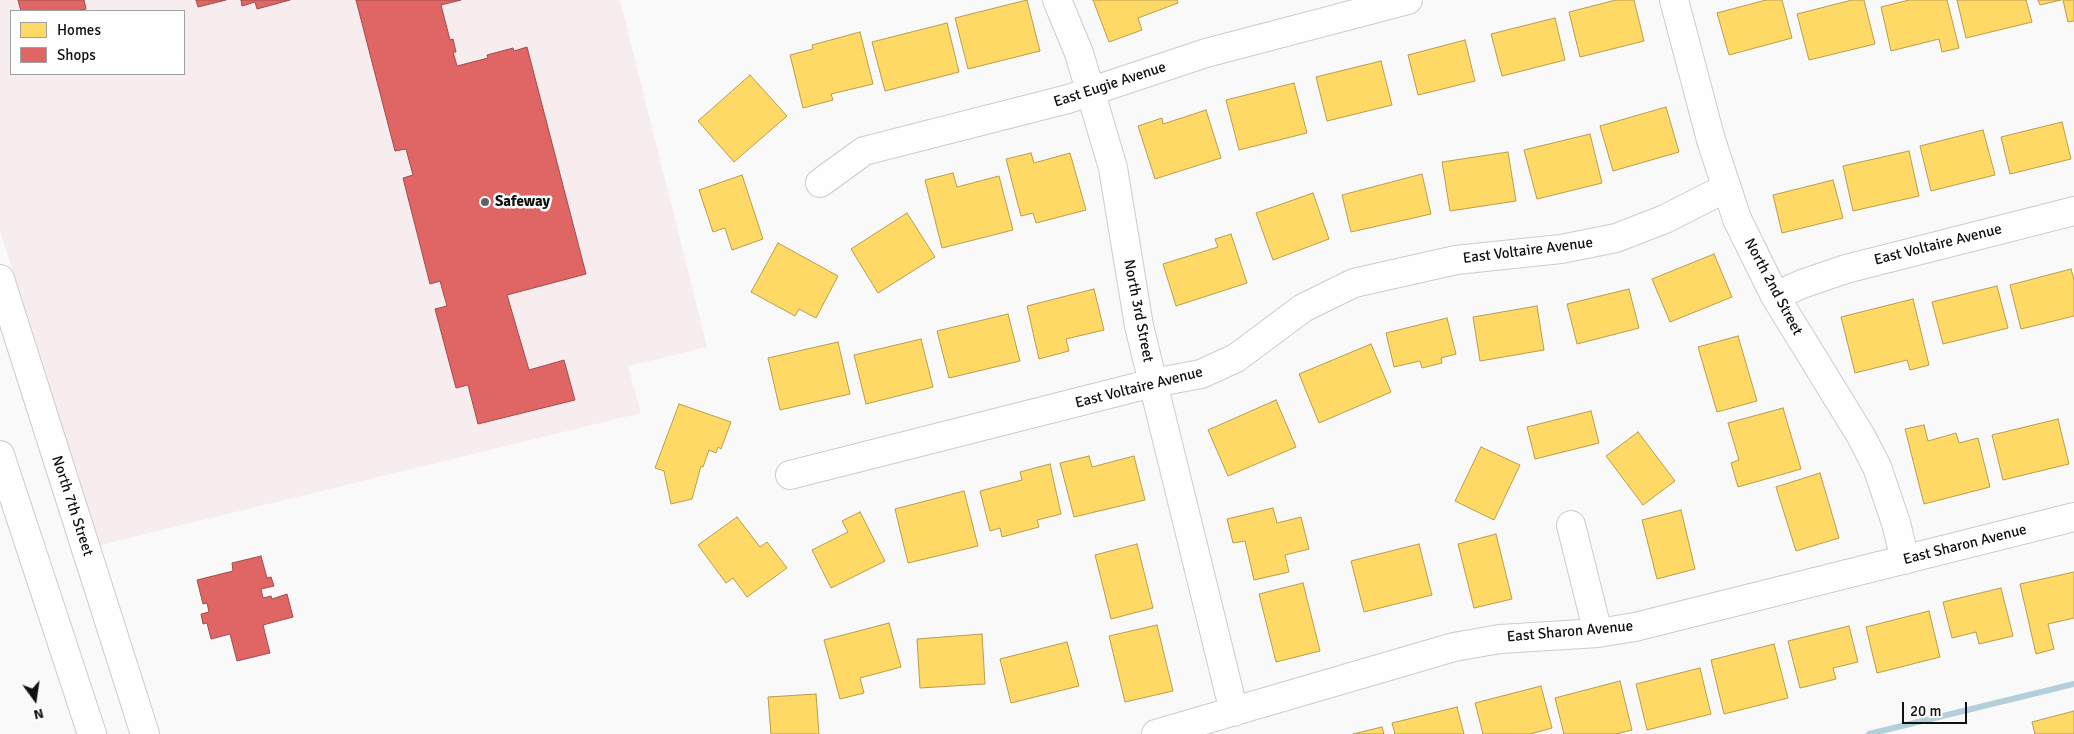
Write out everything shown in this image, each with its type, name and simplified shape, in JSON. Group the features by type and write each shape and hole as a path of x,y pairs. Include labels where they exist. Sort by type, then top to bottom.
{"street":[{"name":"North 3rd Street","path":"1057,0 1079,53 1113,168 1139,326 1234,712"},
{"name":"East Eugie Avenue","path":"820,183 864,151 1091,92 1206,53 1408,0"},
{"name":"North 2nd Street","path":"1674,0 1695,83 1737,219 1775,296 1861,436 1877,467 1896,524 1905,560"},
{"name":"East Voltaire Avenue","path":"790,475 1153,383 1201,374 1236,358 1303,308 1354,282 1456,260 1561,249 1616,238 1665,219 1726,188"},
{"name":"East Voltaire Avenue","path":"1775,296 1802,284 1846,269 2074,211"},
{"name":"North 7th Street","path":"0,279 146,734"},
{"path":"0,455 92,734"},
{"name":"East Sharon Avenue","path":"1156,734 1454,647 1500,639 1598,633 1635,627 2074,517"},
{"path":"1570,525 1598,633"}],"shaded area":[{"path":"0,0 620,0 707,347 628,366 641,413 100,545 0,231"}],"building: Homes":[{"path":"1027,0 1040,51 968,69 955,18"},
{"path":"1093,0 1177,0 1178,3 1138,18 1142,30 1109,42"},
{"path":"1616,0 1634,0 1644,41 1580,57 1569,12"},
{"path":"1766,0 1782,0 1792,38 1729,55 1717,13"},
{"path":"1852,0 1864,0 1875,44 1809,60 1797,14"},
{"path":"1909,0 1947,0 1959,48 1942,52 1939,39 1891,51 1881,7"},
{"path":"1957,0 2026,0 2032,22 1966,38"},
{"path":"2038,0 2061,0 2040,5"},
{"path":"2063,0 2074,0 2074,21 2068,22"},
{"path":"1555,18 1565,60 1502,76 1491,34"},
{"path":"947,23 959,72 885,91 872,42"},
{"path":"860,32 873,84 831,94 833,100 803,108 790,55 813,49 812,45"},
{"path":"1465,40 1475,81 1418,95 1408,55"},
{"path":"1381,61 1392,105 1327,121 1316,77"},
{"path":"750,75 787,116 734,162 698,121"},
{"path":"1294,83 1307,133 1239,150 1226,100"},
{"path":"1666,107 1679,152 1613,171 1600,126"},
{"path":"1206,110 1221,158 1155,179 1138,126 1162,118 1163,124"},
{"path":"2062,122 2071,159 2010,174 2001,137"},
{"path":"1983,130 1995,175 1931,191 1920,146"},
{"path":"1590,134 1602,183 1537,199 1524,150"},
{"path":"1909,151 1919,196 1853,211 1843,166"},
{"path":"1508,152 1516,201 1450,211 1442,162"},
{"path":"1031,153 1034,163 1070,153 1086,210 1036,223 1033,213 1021,216 1006,159"},
{"path":"953,173 957,187 999,176 1013,230 942,248 925,180"},
{"path":"1422,174 1431,214 1351,232 1342,195"},
{"path":"742,175 763,239 732,250 725,228 713,232 699,190"},
{"path":"1833,180 1843,218 1782,233 1773,195"},
{"path":"1313,193 1329,239 1273,260 1256,213"},
{"path":"907,213 935,257 878,293 851,249"},
{"path":"1231,234 1247,283 1176,306 1163,264 1218,247 1215,239"},
{"path":"778,243 838,276 816,318 799,309 795,316 751,292"},
{"path":"1714,254 1732,297 1670,322 1652,279"},
{"path":"2071,269 2074,280 2074,316 2021,329 2010,285"},
{"path":"1997,286 2008,328 1943,344 1932,302"},
{"path":"1094,289 1104,330 1066,339 1069,351 1039,359 1027,306"},
{"path":"1629,289 1639,328 1577,344 1567,304"},
{"path":"1913,299 1929,365 1910,370 1907,360 1855,373 1841,317"},
{"path":"1537,306 1544,350 1480,361 1473,317"},
{"path":"1008,314 1020,361 949,378 937,331"},
{"path":"1447,318 1456,354 1441,358 1442,363 1422,368 1420,361 1394,367 1386,333"},
{"path":"1738,336 1757,401 1717,412 1698,347"},
{"path":"921,339 933,387 866,404 854,355"},
{"path":"838,342 850,394 780,410 768,358"},
{"path":"1371,344 1391,392 1319,423 1299,374"},
{"path":"1276,400 1296,447 1228,476 1208,430"},
{"path":"679,404 731,422 721,449 718,447 716,453 709,450 703,467 701,466 692,499 671,504 664,471 655,468"},
{"path":"1783,408 1801,469 1738,487 1731,463 1739,460 1728,423"},
{"path":"1591,411 1599,443 1535,459 1527,427"},
{"path":"2058,419 2069,464 2003,480 1992,435"},
{"path":"1924,425 1928,441 1956,433 1959,443 1978,438 1990,487 1924,504 1905,429"},
{"path":"1638,432 1675,481 1643,505 1606,456"},
{"path":"1481,447 1520,465 1494,520 1455,501"},
{"path":"1089,456 1092,467 1134,456 1145,500 1074,517 1060,463"},
{"path":"1050,464 1061,514 1037,520 1039,527 1002,537 1000,528 990,531 980,491 1022,480 1020,472"},
{"path":"1820,473 1839,538 1796,551 1776,487"},
{"path":"964,491 978,546 908,563 895,509"},
{"path":"1273,508 1277,523 1301,517 1309,549 1285,555 1289,572 1254,580 1245,541 1233,543 1227,519"},
{"path":"1681,510 1695,569 1657,579 1642,520"},
{"path":"860,512 885,561 831,588 812,550 848,532 842,521"},
{"path":"737,517 760,547 767,542 787,568 747,597 733,578 726,583 698,545"},
{"path":"1496,534 1512,599 1474,608 1458,544"},
{"path":"1137,544 1153,608 1111,619 1095,555"},
{"path":"1419,544 1432,595 1364,612 1351,561"},
{"path":"2074,572 2074,618 2048,624 2054,649 2036,654 2020,584"},
{"path":"1303,583 1320,651 1276,662 1259,594"},
{"path":"2001,588 2013,636 1979,644 1976,632 1952,638 1943,602"},
{"path":"1929,611 1940,657 1877,673 1866,627"},
{"path":"889,623 901,667 860,678 864,693 840,699 824,640"},
{"path":"1157,625 1173,691 1125,702 1109,636"},
{"path":"1849,626 1858,662 1833,668 1836,679 1800,688 1788,641"},
{"path":"982,634 985,684 920,688 917,639"},
{"path":"1067,642 1079,686 1011,703 1000,659"},
{"path":"1774,644 1788,698 1724,714 1711,660"},
{"path":"1700,668 1711,714 1647,730 1636,684"},
{"path":"1620,681 1632,730 1616,734 1564,734 1555,698"},
{"path":"1541,686 1552,728 1530,734 1483,734 1475,703"},
{"path":"816,694 819,734 771,734 768,697"},
{"path":"1457,707 1464,734 1395,734 1392,723"},
{"path":"2074,711 2074,734 2035,734 2032,722"},
{"path":"1382,727 1384,734 1353,734"}],"building: Shops":[{"path":"18,0 84,0 86,9 82,10 21,10"},
{"path":"196,0 226,0 198,7"},
{"path":"241,0 290,0 257,9 255,2 242,6"},
{"path":"356,0 461,0 441,5 450,40 453,39 456,52 453,52 457,66 488,58 487,55 513,48 514,51 527,47 586,274 507,295 529,370 564,360 575,400 478,424 468,385 456,388 435,309 447,306 440,281 430,284 403,178 413,175 406,149 395,151"},
{"path":"261,556 267,578 271,577 274,586 261,589 263,598 271,596 272,599 287,594 293,617 263,625 270,653 237,661 230,634 211,639 207,623 203,624 201,614 209,612 207,603 203,604 197,580 233,571 232,563"}],"waterway":[{"path":"1869,734 2074,684"}],"place":[{"name":"Safeway","path":"485,202"}]}
